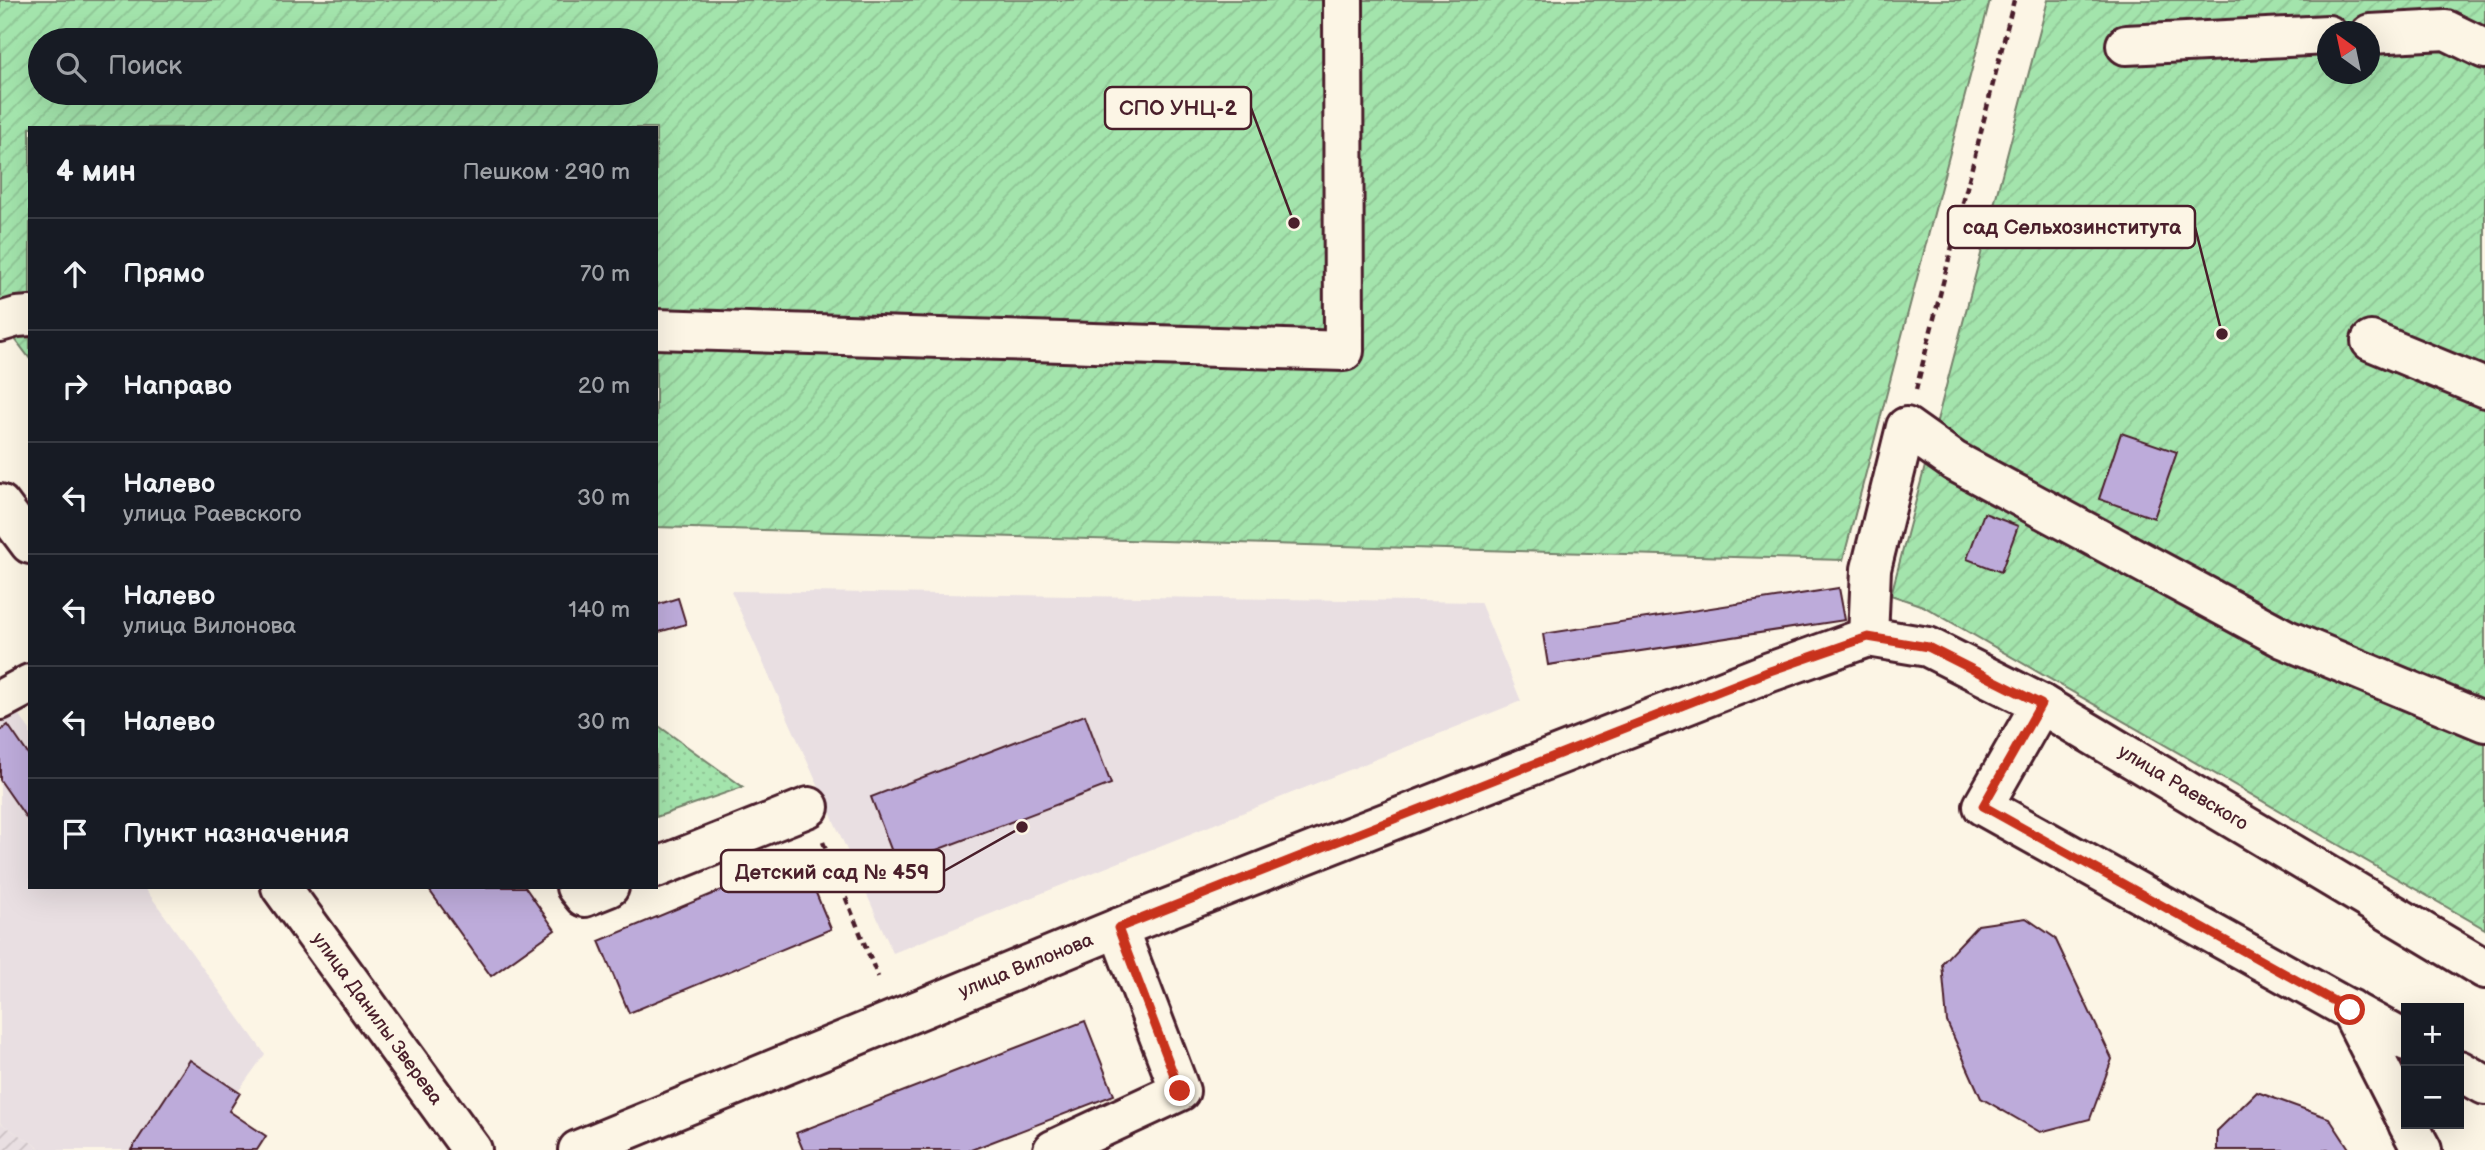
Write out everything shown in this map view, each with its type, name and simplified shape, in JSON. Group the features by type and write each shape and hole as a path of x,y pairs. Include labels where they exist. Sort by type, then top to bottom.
{"street":[{"path":"658,329 1344,351 1343,0 1335,0"},
{"path":"2380,33 2446,30 2485,49"},
{"path":"2126,45 2317,36"},
{"path":"2371,341 2485,388"},
{"path":"1868,637 1871,569 1906,427 1954,461 2285,639 2485,722"},
{"path":"0,504 28,541"},
{"name":"улица Раевского","path":"1868,637 1928,647 2041,704 2485,969"},
{"name":"улица Вилонова","path":"578,1150 1118,928 1770,671 1868,637"},
{"path":"0,700 28,685"},
{"path":"2041,704 1983,806 2401,1038"},
{"path":"658,868 809,807"},
{"name":"улица Данилы Зверева","path":"282,889 471,1150"},
{"path":"578,889 584,897 604,889"},
{"path":"1053,1150 1180,1091 1118,928"},
{"path":"2350,1010 2401,1110"},
{"path":"2464,1073 2485,1085"},
{"path":"2411,1129 2422,1150"}],"path":[{"path":"1906,427 2014,0"},
{"path":"809,807 878,977"}],"shaded area":[{"path":"731,591 1480,602 1521,701 893,953"},
{"path":"0,689 28,727 28,889 145,889 265,1054 237,1093 189,1060 131,1150 43,1150 0,1123"},
{"path":"0,1123 43,1150 0,1150"}],"green space":[{"path":"0,0 1990,0 1843,560 658,527 658,126 28,126 28,356 0,319"},
{"path":"2048,0 2485,0 2485,929 1923,606 1891,595"},
{"path":"658,725 743,787 658,816"}],"building":[{"path":"2121,433 2177,452 2154,518 2099,499"},
{"path":"1984,513 2018,526 2001,572 1967,559"},
{"path":"1839,588 1845,620 1548,665 1543,634"},
{"path":"678,598 686,624 658,632 658,604"},
{"path":"1085,715 1111,784 897,865 871,797"},
{"path":"8,725 28,754 28,820 0,780 0,731"},
{"path":"801,857 831,929 629,1013 599,941"},
{"path":"428,889 526,889 555,930 491,976"},
{"path":"2026,918 2055,938 2112,1059 2090,1119 2040,1132 1981,1098 1947,1022 1942,963 1978,925"},
{"path":"1085,1021 1114,1095 971,1150 803,1150 796,1133"},
{"path":"190,1060 240,1093 229,1111 266,1136 257,1150 131,1150"},
{"path":"2257,1092 2329,1118 2350,1150 2217,1150 2217,1131"}],"place":[{"name":"СПО УНЦ-2","path":"1294,223"},
{"name":"сад Сельхозинститута","path":"2222,334"},
{"name":"Детский сад № 459","path":"1022,827"}],"route":[{"path":"1180,1091 1118,928 1770,671 1868,637 1928,647 2041,704 1983,806 2350,1010"}]}
